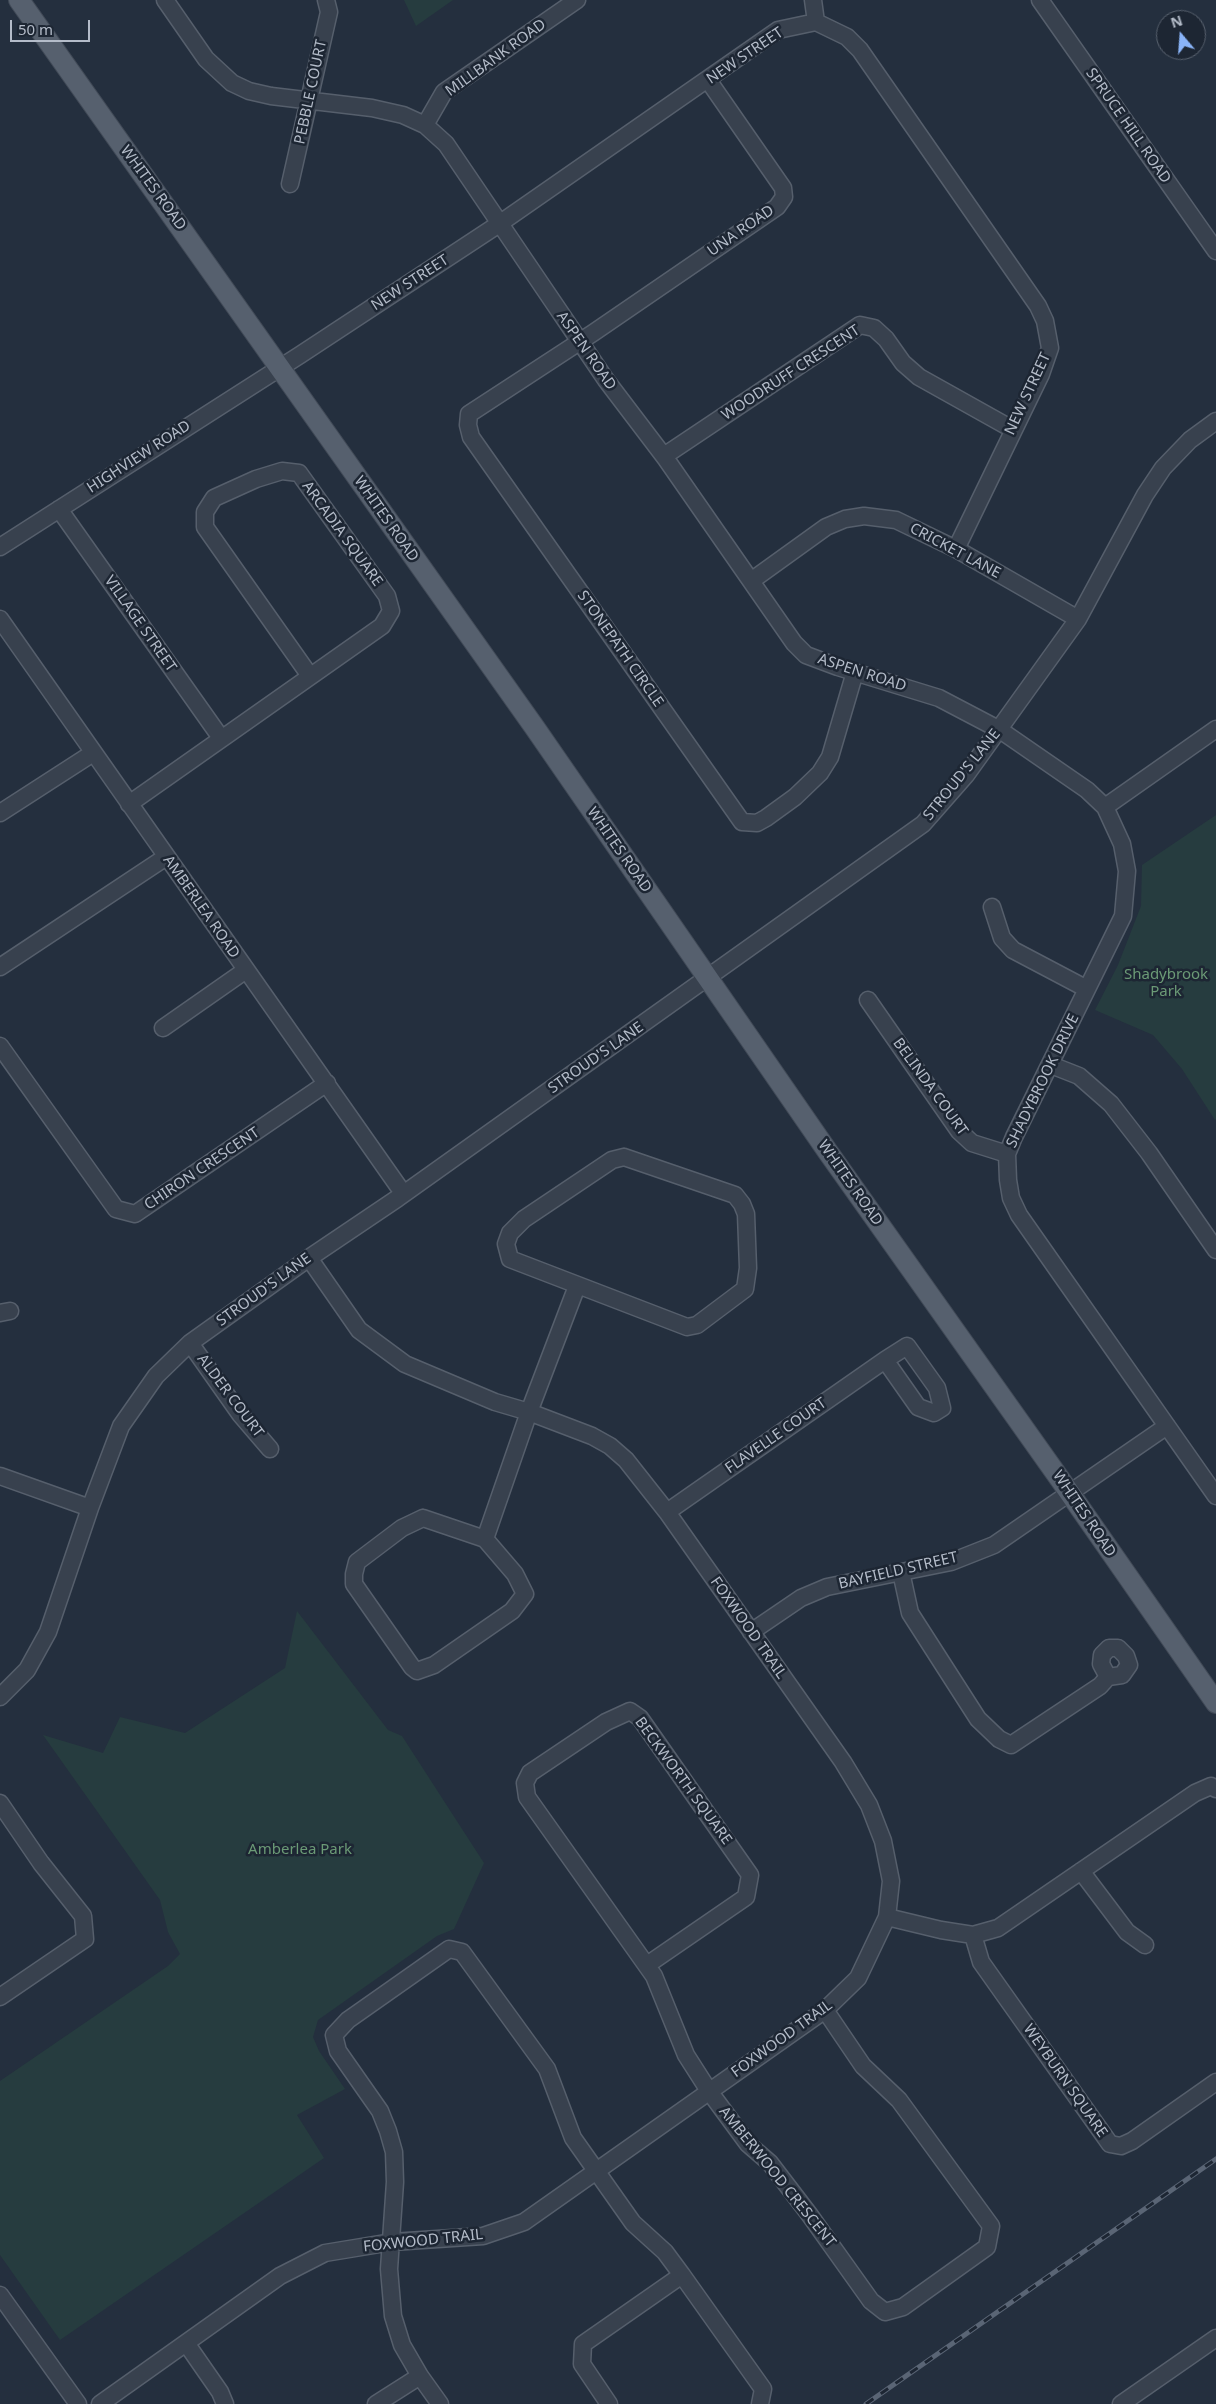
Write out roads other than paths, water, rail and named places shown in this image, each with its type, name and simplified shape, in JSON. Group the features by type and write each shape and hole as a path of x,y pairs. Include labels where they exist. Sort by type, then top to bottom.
{"main road":[{"name":"WHITES ROAD","path":"19,0 530,721 828,1152 1070,1493 1216,1703"}],"street":[{"name":"ASPEN ROAD","path":"165,0 206,59 232,83 249,91 310,102 372,108 403,115 425,125 446,144 580,342 664,456 794,643 806,655 939,698 1000,730"},
{"name":"PEBBLE COURT","path":"290,184 329,12 326,0"},
{"name":"MILLBANK ROAD","path":"425,125 444,92 577,0"},
{"path":"813,0 816,22"},
{"name":"SPRUCE HILL ROAD","path":"1040,0 1216,252"},
{"name":"NEW STREET","path":"279,369 500,224 778,30 816,22 847,37 860,50 1038,306 1046,321 1050,348 1041,374 1012,429 956,549"},
{"name":"UNA ROAD","path":"580,342 777,206 784,197 782,188 708,80"},
{"name":"WOODRUFF CRESCENT","path":"664,456 860,326 874,328 886,338 903,363 919,377 1012,429"},
{"name":"STONEPATH CIRCLE","path":"580,342 469,414 468,425 471,437 742,822 757,823 766,818 795,797 820,773 830,757 855,672"},
{"name":"HIGHVIEW ROAD","path":"0,547 279,369"},
{"name":"STROUD'S LANE","path":"0,1697 27,1670 48,1632 120,1426 156,1376 190,1343 923,824 966,776 1078,619 1145,495 1163,468 1190,440 1216,421"},
{"name":"ARCADIA SQUARE","path":"129,804 382,626 392,611 387,596 299,473 282,472 256,479 214,498 204,512 205,527 310,676"},
{"name":"VILLAGE STREET","path":"59,509 221,738"},
{"name":"CRICKET LANE","path":"751,581 826,527 845,519 864,516 896,520 956,549 1078,619"},
{"name":"AMBERLEA ROAD","path":"0,619 92,754 327,1083 403,1194"},
{"path":"1105,807 1216,729"},
{"name":"SHADYBROOK DRIVE","path":"1000,730 1087,790 1105,807 1122,844 1127,871 1123,916 1007,1154 1008,1180 1012,1198 1019,1215 1216,1496"},
{"path":"0,813 92,754"},
{"path":"0,967 166,857"},
{"path":"992,907 1002,938 1013,950 1087,989"},
{"path":"163,1028 246,970"},
{"name":"BELINDA COURT","path":"868,1000 959,1131 972,1143 1007,1154"},
{"name":"CHIRON CRESCENT","path":"0,1046 116,1209 136,1214 327,1083"},
{"path":"1051,1065 1079,1076 1111,1104 1149,1153 1216,1250"},
{"path":"624,1157 735,1196 742,1204 746,1214 748,1268 746,1289 698,1325 687,1327 577,1286 510,1259 506,1244 510,1233 524,1219 612,1160 624,1157"},
{"name":"FOXWOOD TRAIL","path":"100,2404 280,2276 325,2253 392,2242 484,2236 524,2222 825,2010 858,1978 887,1917 891,1881 883,1841 869,1805 843,1762 667,1512 626,1460 610,1446 592,1436 529,1412 495,1402 405,1364 359,1330 309,1258"},
{"path":"484,1539 529,1412 577,1286"},
{"name":"ALDER COURT","path":"190,1343 240,1414 270,1449"},
{"name":"FLAVELLE COURT","path":"667,1512 885,1360"},
{"name":"BAYFIELD STREET","path":"751,1632 800,1598 826,1587 951,1562 994,1545 1167,1426"},
{"path":"0,1476 90,1508"},
{"path":"422,1518 484,1539 515,1574 525,1594 512,1611 434,1665 418,1671 412,1668 354,1584 357,1562 402,1528 422,1518"},
{"path":"901,1572 910,1613 978,1719 999,1740 1011,1745 1100,1686 1108,1677"},
{"name":"BECKWORTH SQUARE","path":"647,1965 746,1897 750,1875 640,1718 630,1711 606,1722 530,1773 525,1783 527,1797 654,1976 686,2055 709,2091"},
{"path":"887,1917 941,1930 973,1935 998,1928 1195,1793 1211,1786 1216,1789"},
{"path":"0,1803 41,1863 83,1916 85,1939 0,1997"},
{"path":"1081,1871 1127,1932 1145,1945"},
{"name":"WEYBURN SQUARE","path":"973,1935 981,1962 1110,2144 1120,2146 1132,2141 1216,2082"},
{"path":"440,2404 420,2376 402,2345 392,2316 389,2291 395,2182 394,2152 388,2131 380,2111 338,2051 334,2035 348,2020 449,1949 462,1952 547,2069 573,2138 633,2223 665,2252 763,2388 760,2404"},
{"name":"AMBERWOOD CRESCENT","path":"709,2091 748,2144 770,2163 810,2214 871,2301 886,2312 903,2307 987,2247 991,2226 899,2100 864,2066 825,2010"},
{"path":"609,2404 582,2364 583,2344 682,2275"},
{"path":"0,2295 78,2404"},
{"path":"1121,2404 1216,2338"},
{"path":"186,2343 220,2392 225,2404"},
{"path":"376,2404 420,2376"}],"railway":[{"path":"866,2404 1216,2159"}],"park label":[{"name":"Shadybrook Park","path":"1166,984"},
{"name":"Amberlea Park","path":"300,1850"}]}
